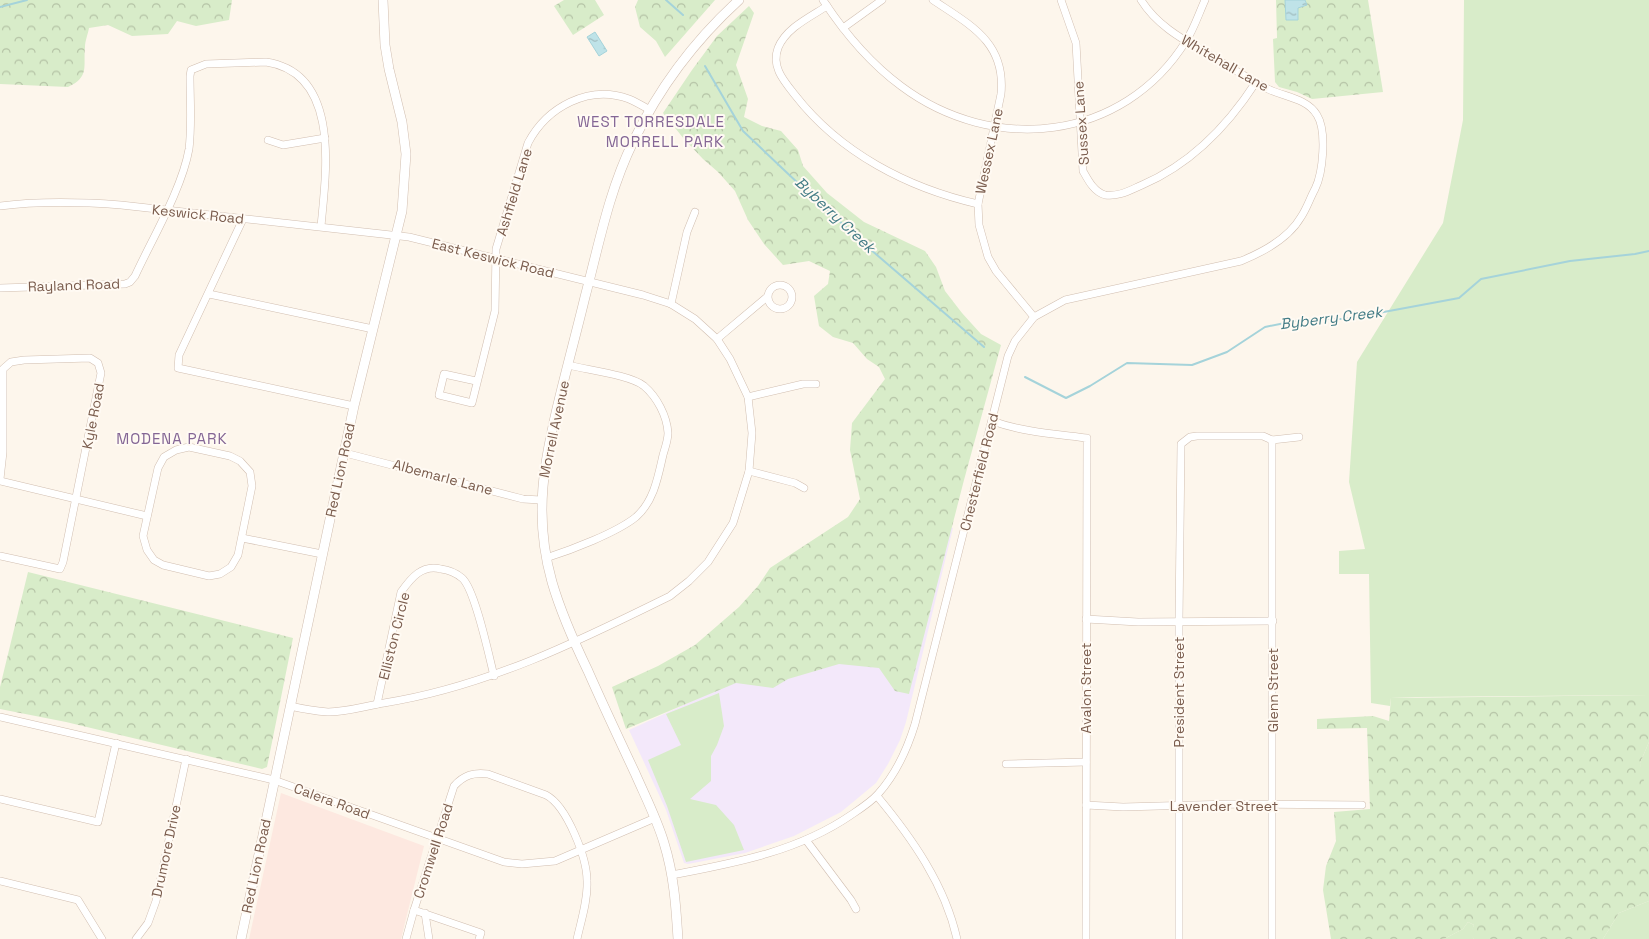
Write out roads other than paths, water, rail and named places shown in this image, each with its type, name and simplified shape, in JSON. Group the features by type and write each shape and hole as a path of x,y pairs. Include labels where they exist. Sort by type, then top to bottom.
{"street":[{"name":"Red Lion Road","path":"241,939 354,406 402,211 406,154 402,122 388,61 383,0"},
{"name":"Morrell Avenue","path":"678,939 672,875 665,846 655,818 559,604 546,558 542,532 541,500 548,445 612,191 633,140 670,78 690,50 739,0"},
{"path":"843,28 882,0"},
{"name":"Wessex Lane","path":"932,0 978,31 994,50 999,65 1002,83 978,204 979,225 988,257 1003,282 1034,317"},
{"name":"Sussex Lane","path":"1061,0 1076,43 1083,171 1091,186 1104,194 1119,195 1159,178 1191,156 1225,125 1256,82"},
{"name":"Whitehall Lane","path":"1141,0 1150,14 1167,29 1256,82 1277,93 1306,103 1317,115"},
{"path":"978,204 926,190 884,170 842,142 812,115 781,77 776,61 778,48 786,34 825,3 843,28 878,68 902,87 926,102 953,115 974,122 1010,129 1046,129 1080,123 1110,111 1149,85 1186,41 1205,0"},
{"name":"Rayland Road","path":"0,288 125,284 130,282 183,171 188,150 190,76 193,69 206,64 266,62 282,65 295,72 304,80 313,93 323,123 325,138"},
{"name":"Ashfield Lane","path":"476,381 444,374 439,395 472,403 495,311 496,249 528,144 545,119 569,102 594,95 604,94 629,99 650,110"},
{"name":"Chesterfield Road","path":"672,875 766,855 806,840 837,824 877,796 907,749 915,724 1008,356 1015,341 1034,317 1065,300 1235,263 1259,254 1272,246 1301,218 1317,185 1323,159 1322,128 1317,115"},
{"path":"268,140 283,145 325,138 327,180 321,226"},
{"name":"Keswick Road","path":"0,206 25,203 86,202 321,226 396,236"},
{"path":"671,304 687,232 695,212"},
{"path":"243,219 179,355 178,368 354,406"},
{"name":"East Keswick Road","path":"290,706 329,712 433,694 494,676 670,596 708,562 733,523 749,471 752,433 748,397 730,359 717,338 695,319 671,304 643,295 409,237 396,236"},
{"path":"209,294 373,329"},
{"path":"717,338 768,297"},
{"name":"Kyle Road","path":"0,480 3,452 3,369 11,362 24,360 90,358 98,363 101,373 60,569 0,556"},
{"path":"546,558 565,552 620,526 638,515 656,486 668,434 665,416 656,400 645,387 633,380 568,365"},
{"path":"748,397 803,384 816,384"},
{"name":"Avalon Street","path":"992,421 1040,434 1087,438 1086,939"},
{"name":"President Street","path":"1179,939 1181,444 1190,437 1197,436 1263,436 1272,440"},
{"path":"1272,440 1299,437"},
{"name":"Glenn Street","path":"1272,440 1272,939"},
{"path":"188,447 230,456 240,461 250,472 252,486 242,538 238,555 231,567 220,574 209,576 163,565 154,560 148,550 144,536 158,468 164,456 188,447"},
{"name":"Albemarle Lane","path":"345,452 523,498 541,500"},
{"path":"749,471 795,483 804,488"},
{"path":"0,480 147,516"},
{"path":"242,538 322,554"},
{"name":"Elliston Circle","path":"377,704 402,592 412,577 425,569 437,568 451,571 463,578 471,593 494,676"},
{"path":"1086,619 1138,622 1273,621"},
{"name":"Calera Road","path":"0,717 274,780 504,862 522,864 555,861 655,818"},
{"path":"0,798 98,822 116,744"},
{"name":"Drumore Drive","path":"136,939 148,923 156,901 186,759"},
{"path":"1006,764 1086,762"},
{"name":"Cromwell Road","path":"406,939 454,786 465,776 488,774 552,798 564,813 580,850"},
{"path":"877,796 912,841 925,862 950,915 957,939"},
{"name":"Lavender Street","path":"1086,805 1123,807 1231,804 1272,806 1362,805"},
{"path":"806,840 856,909"},
{"path":"577,939 588,882 580,850"},
{"path":"0,881 78,900 102,939"},
{"path":"414,910 481,933 479,939"},
{"path":"425,913 429,939"}],"water":[{"path":"1285,0 1305,0 1307,5 1298,8 1298,20 1286,20"},
{"path":"595,32 607,51 599,56 587,37"}],"waterway":[{"name":"Byberry Creek","path":"0,7 27,0"},
{"name":"Byberry Creek","path":"666,0 683,15"},
{"name":"Byberry Creek","path":"705,66 743,131 870,249 984,347"},
{"name":"Byberry Creek","path":"1025,377 1066,398 1090,386 1127,363 1192,365 1227,352 1265,327 1305,319 1346,319 1459,298 1481,279 1570,261 1649,251"}],"district":[{"name":"WEST TORRESDALE","path":"651,122"},
{"name":"MORRELL PARK","path":"665,142"},
{"name":"MODENA PARK","path":"172,439"}]}
